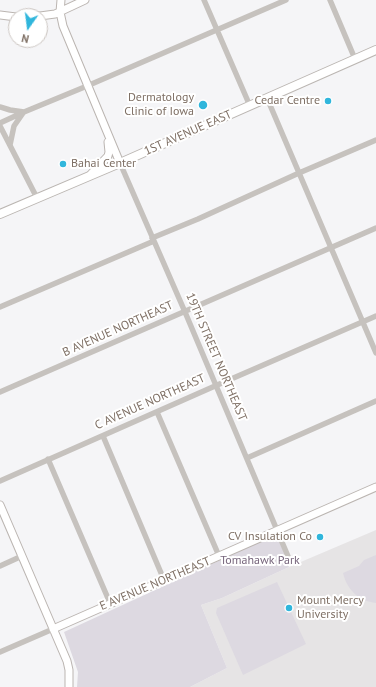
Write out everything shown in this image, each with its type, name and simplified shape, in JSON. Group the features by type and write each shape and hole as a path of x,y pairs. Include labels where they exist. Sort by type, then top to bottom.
{"main road":[{"name":"1ST AVENUE EAST","path":"0,214 120,163 376,50"}],"street":[{"path":"61,0 60,12 63,26 120,163"},
{"path":"66,0 71,2 83,1"},
{"path":"204,0 250,106"},
{"path":"0,123 286,0"},
{"path":"330,0 355,60"},
{"path":"48,15 60,12 83,1"},
{"path":"267,98 376,353"},
{"path":"0,107 24,112"},
{"path":"10,144 14,126 24,112"},
{"path":"0,126 37,198"},
{"path":"90,176 109,154 105,128"},
{"path":"0,307 376,140"},
{"name":"19TH STREET NORTHEAST","path":"120,163 290,561"},
{"name":"B AVENUE NORTHEAST","path":"0,392 376,228"},
{"name":"C AVENUE NORTHEAST","path":"0,481 376,316"},
{"path":"247,458 376,401"},
{"path":"157,412 219,556"},
{"path":"102,436 164,580"},
{"path":"48,459 110,603"},
{"name":"E AVENUE NORTHEAST","path":"0,652 376,487"},
{"path":"0,504 68,665 70,682 69,687"},
{"path":"0,566 22,556"}],"shaded area":[{"name":"Mount Mercy University","path":"376,530 376,687 190,687 227,668 201,605 222,598 289,567"}],"green space":[{"name":"Tomahawk Park","path":"277,534 289,567 222,598 201,605 227,668 190,687 77,687 78,672 64,632"},
{"path":"376,555 376,603 364,600 355,594 347,585 343,573 359,566 364,560"},
{"path":"277,582 306,644 243,675 216,613 217,608"}],"place":[{"name":"Cedar Centre","path":"328,101"},
{"name":"Dermatology Clinic of Iowa","path":"203,105"},
{"name":"Bahai Center","path":"63,164"},
{"name":"CV Insulation Co","path":"320,537"},
{"name":"Mount Mercy University","path":"289,608"}]}
